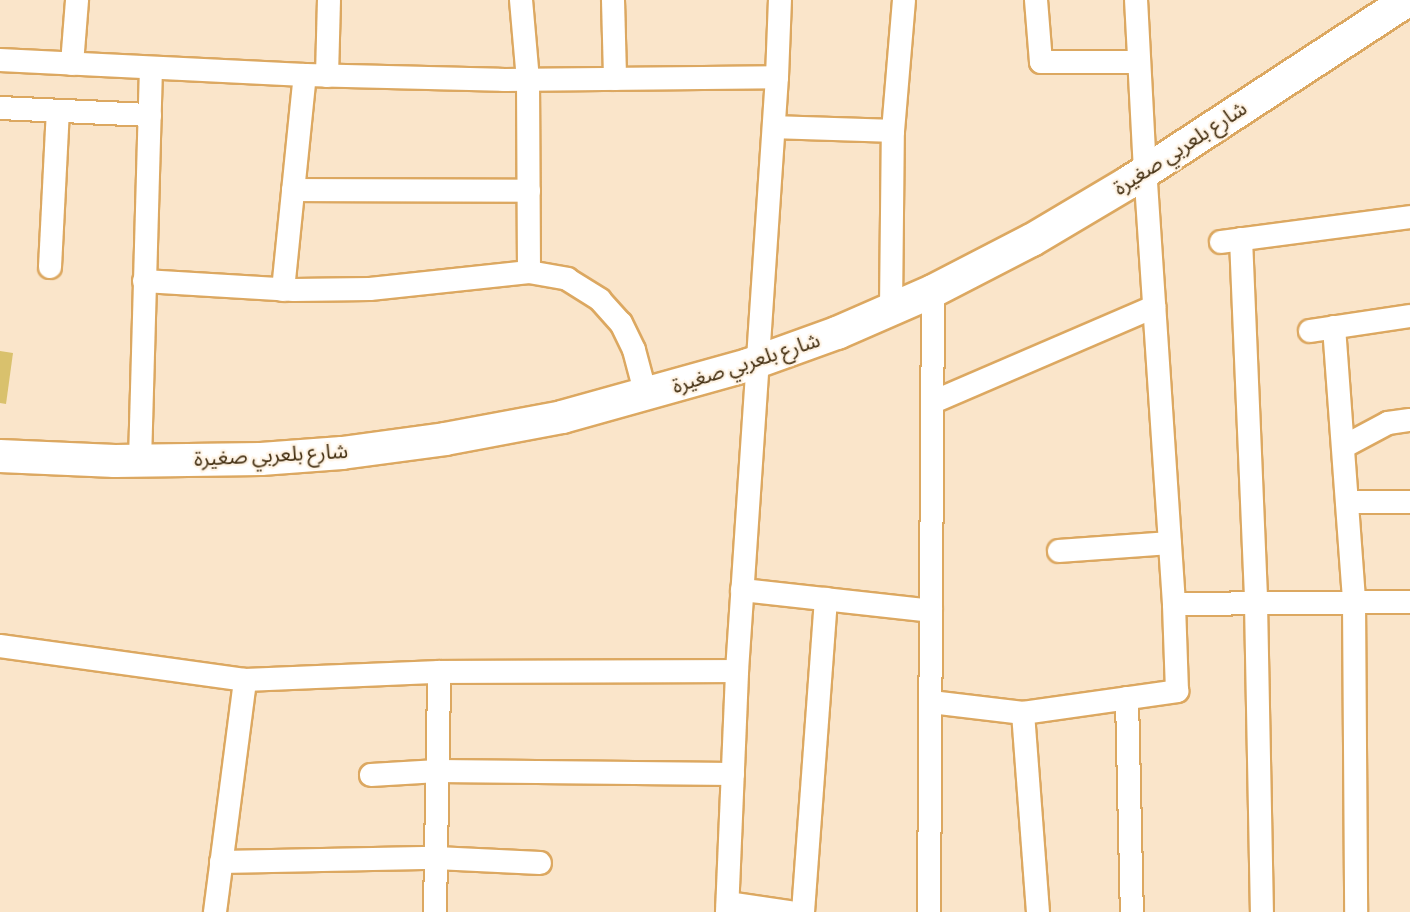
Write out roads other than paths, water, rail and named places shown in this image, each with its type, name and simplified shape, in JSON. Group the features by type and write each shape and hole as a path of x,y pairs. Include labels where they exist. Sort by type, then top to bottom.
{"main road":[{"name":"شارع بلعربي صغيرة","path":"0,456 140,461 261,459 342,453 445,439 562,417 759,361 837,333 933,291 1032,240 1145,171 1408,0"}],"street":[{"path":"72,64 77,0"},
{"path":"283,290 293,190 329,0"},
{"path":"522,0 528,80 529,273"},
{"path":"613,0 615,79"},
{"path":"780,0 774,127 737,671 727,907 789,912"},
{"path":"891,309 893,131 904,0"},
{"path":"1036,0 1041,63 1139,62"},
{"path":"930,702 1023,713 1177,691 1174,604 1145,171 1139,62 1139,1"},
{"path":"0,60 316,75 528,80 777,77"},
{"path":"140,461 151,68"},
{"path":"0,108 150,116"},
{"path":"50,267 58,111"},
{"path":"774,127 893,131"},
{"path":"293,190 529,191"},
{"path":"1262,912 1256,603 1231,241 1410,217"},
{"path":"144,281 283,290 370,289 529,273 567,279 607,308 621,323 630,341 646,394"},
{"path":"929,912 933,291"},
{"path":"933,402 1154,307"},
{"path":"1310,331 1410,316"},
{"path":"1334,327 1354,602 1356,912"},
{"path":"1343,447 1388,423 1410,420"},
{"path":"1347,502 1410,502"},
{"path":"1059,551 1170,543"},
{"path":"742,590 931,611"},
{"path":"803,912 826,600"},
{"path":"1174,604 1410,602"},
{"path":"0,646 245,680 440,672 737,671"},
{"path":"435,912 440,672"},
{"path":"214,912 245,680"},
{"path":"1127,698 1132,912"},
{"path":"1023,713 1038,912"},
{"path":"371,775 438,771 733,774"},
{"path":"221,862 436,858 540,863"}]}
